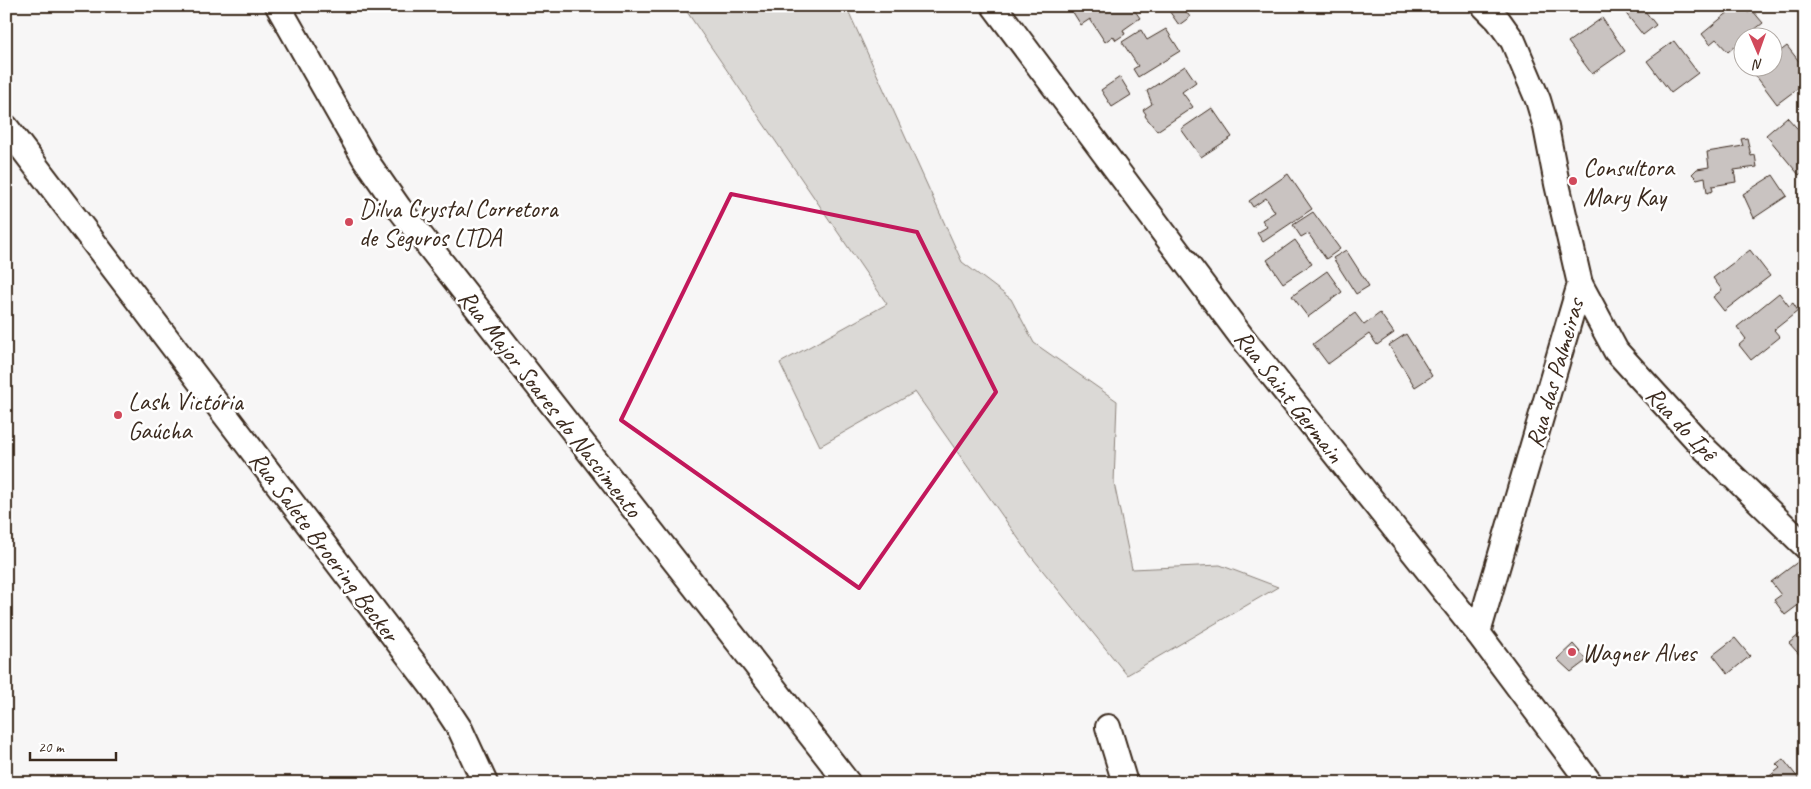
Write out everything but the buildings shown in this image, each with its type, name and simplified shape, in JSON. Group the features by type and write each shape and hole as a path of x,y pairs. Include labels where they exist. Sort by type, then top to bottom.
{"street":[{"name":"Rua Major Soares do Nascimento","path":"278,6 365,159 399,208 848,783"},
{"name":"Rua Saint Germain","path":"994,6 1241,336 1478,632 1590,783"},
{"name":"Rua das Palmeiras","path":"1478,632 1580,284 1546,127 1538,100 1513,41 1498,20 1484,6"},
{"name":"Rua Salete Broering Becker","path":"6,127 432,688 460,729 481,770 485,783"},
{"name":"Rua do Ipê","path":"1580,284 1616,351 1706,450 1805,546"},
{"path":"1108,727 1125,783"}],"highlighted area":[{"path":"731,194 917,232 996,392 859,588 621,420"}],"shaded area":[{"path":"683,6 846,6 962,262 1011,299 1034,343 1117,401 1114,483 1132,569 1220,565 1278,587 1127,675 1030,555 915,392 820,446 780,363 887,304"}],"place":[{"name":"Consultora Mary Kay","path":"1573,181"},
{"name":"Dilva Crystal Corretora de Seguros LTDA","path":"349,222"},
{"name":"Lash Victória Gaúcha","path":"118,415"},
{"name":"Wagner Alves","path":"1572,652"}]}
